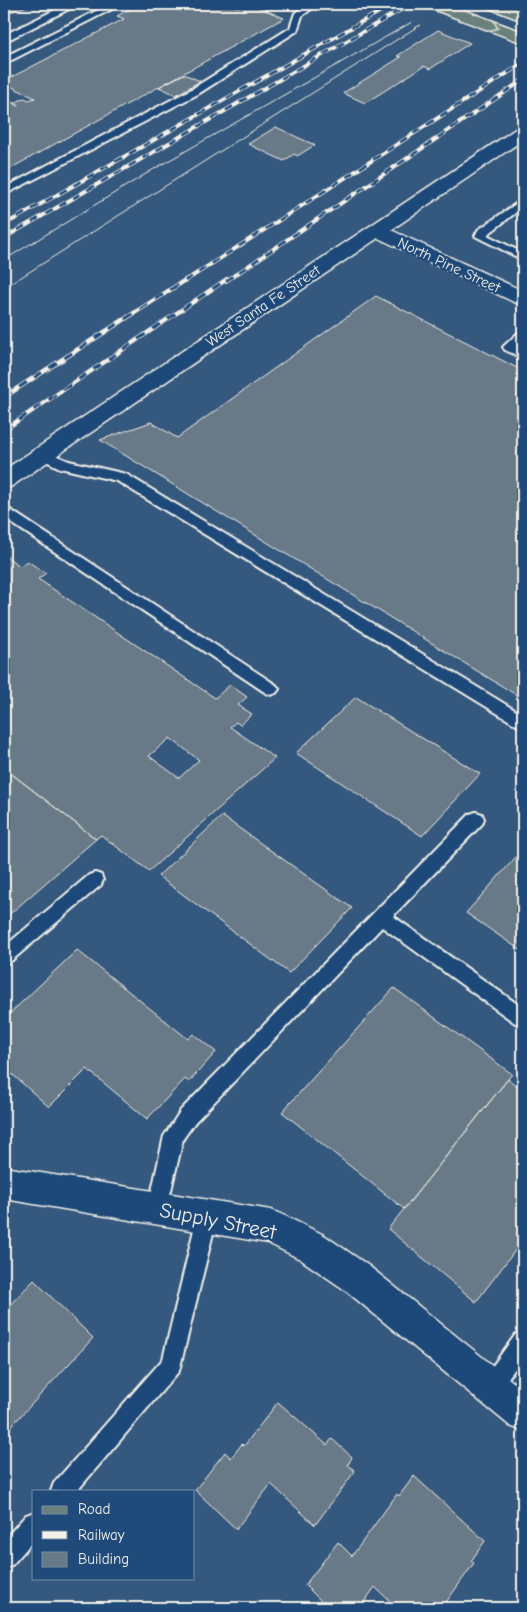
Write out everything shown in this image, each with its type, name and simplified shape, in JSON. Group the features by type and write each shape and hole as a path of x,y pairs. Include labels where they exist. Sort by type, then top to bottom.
{"main road":[{"path":"433,4 523,38"},
{"path":"492,4 523,16"}],"street":[{"name":"West Santa Fe Street","path":"4,481 523,132"},
{"name":"North Pine Street","path":"376,230 523,299"},
{"name":"Supply Street","path":"4,1183 270,1228 312,1247 357,1278 523,1413"}],"lane":[{"path":"4,39 74,4"},
{"path":"4,61 118,4"},
{"path":"4,192 194,92 294,29 298,15 313,4"},
{"path":"523,202 482,232 481,236 523,257"},
{"path":"523,335 509,347 523,354"},
{"path":"42,454 65,465 121,477 523,722"},
{"path":"4,512 271,688"},
{"path":"158,1209 174,1136 188,1116 476,819"},
{"path":"4,957 95,880"},
{"path":"382,917 521,1017"},
{"path":"63,1490 172,1364 206,1216"},
{"path":"490,1386 523,1341"},
{"path":"4,1557 32,1525"}],"building":[{"path":"4,4 33,4 4,14"},
{"path":"130,4 207,4 211,6 215,4 230,4 238,7 251,4 284,18 4,172 4,98 19,106 15,103 24,98 29,100 35,98 4,83 4,81 124,19 117,16 130,9 125,7"},
{"path":"438,30 470,43 430,69 424,66 365,103 343,93 401,57 397,56"},
{"path":"184,74 200,81 176,95 159,87"},
{"path":"276,127 315,145 297,156 294,154 284,161 248,144"},
{"path":"376,296 523,371 523,699 100,440 151,422 177,438"},
{"path":"4,555 20,566 27,561 46,573 38,579 215,698 230,685 247,697 238,705 252,714 240,725 236,722 230,727 275,758 149,871 101,835 96,839 4,768","holes":["170,738 199,760 179,778 149,756"]},
{"path":"356,697 480,774 422,836 296,753"},
{"path":"4,768 96,839 4,919"},
{"path":"222,816 352,908 289,973 158,876"},
{"path":"523,849 523,952 466,913"},
{"path":"77,950 188,1039 193,1034 216,1052 189,1082 185,1079 147,1119 87,1069 49,1107 4,1067 4,1019"},
{"path":"394,988 512,1074 404,1209 282,1112"},
{"path":"508,1079 523,1091 523,1240 476,1302 388,1229"},
{"path":"34,1280 93,1338 4,1434 4,1311"},
{"path":"278,1402 327,1445 332,1439 352,1457 348,1465 355,1471 315,1525 271,1484 236,1529 195,1490 225,1452 231,1458 242,1444 244,1446"},
{"path":"414,1476 485,1541 471,1561 474,1563 442,1608 397,1608 375,1587 360,1608 328,1608 305,1585 338,1542 352,1556 397,1494 399,1496"}],"tram line":[{"path":"4,260 154,169 412,22"},
{"path":"4,288 420,25"}],"railway":[{"path":"4,225 393,4"},
{"path":"4,238 411,4"},
{"path":"185,281 523,63"},
{"path":"226,281 523,80"},
{"path":"4,397 187,279"},
{"path":"4,430 227,279"}]}
